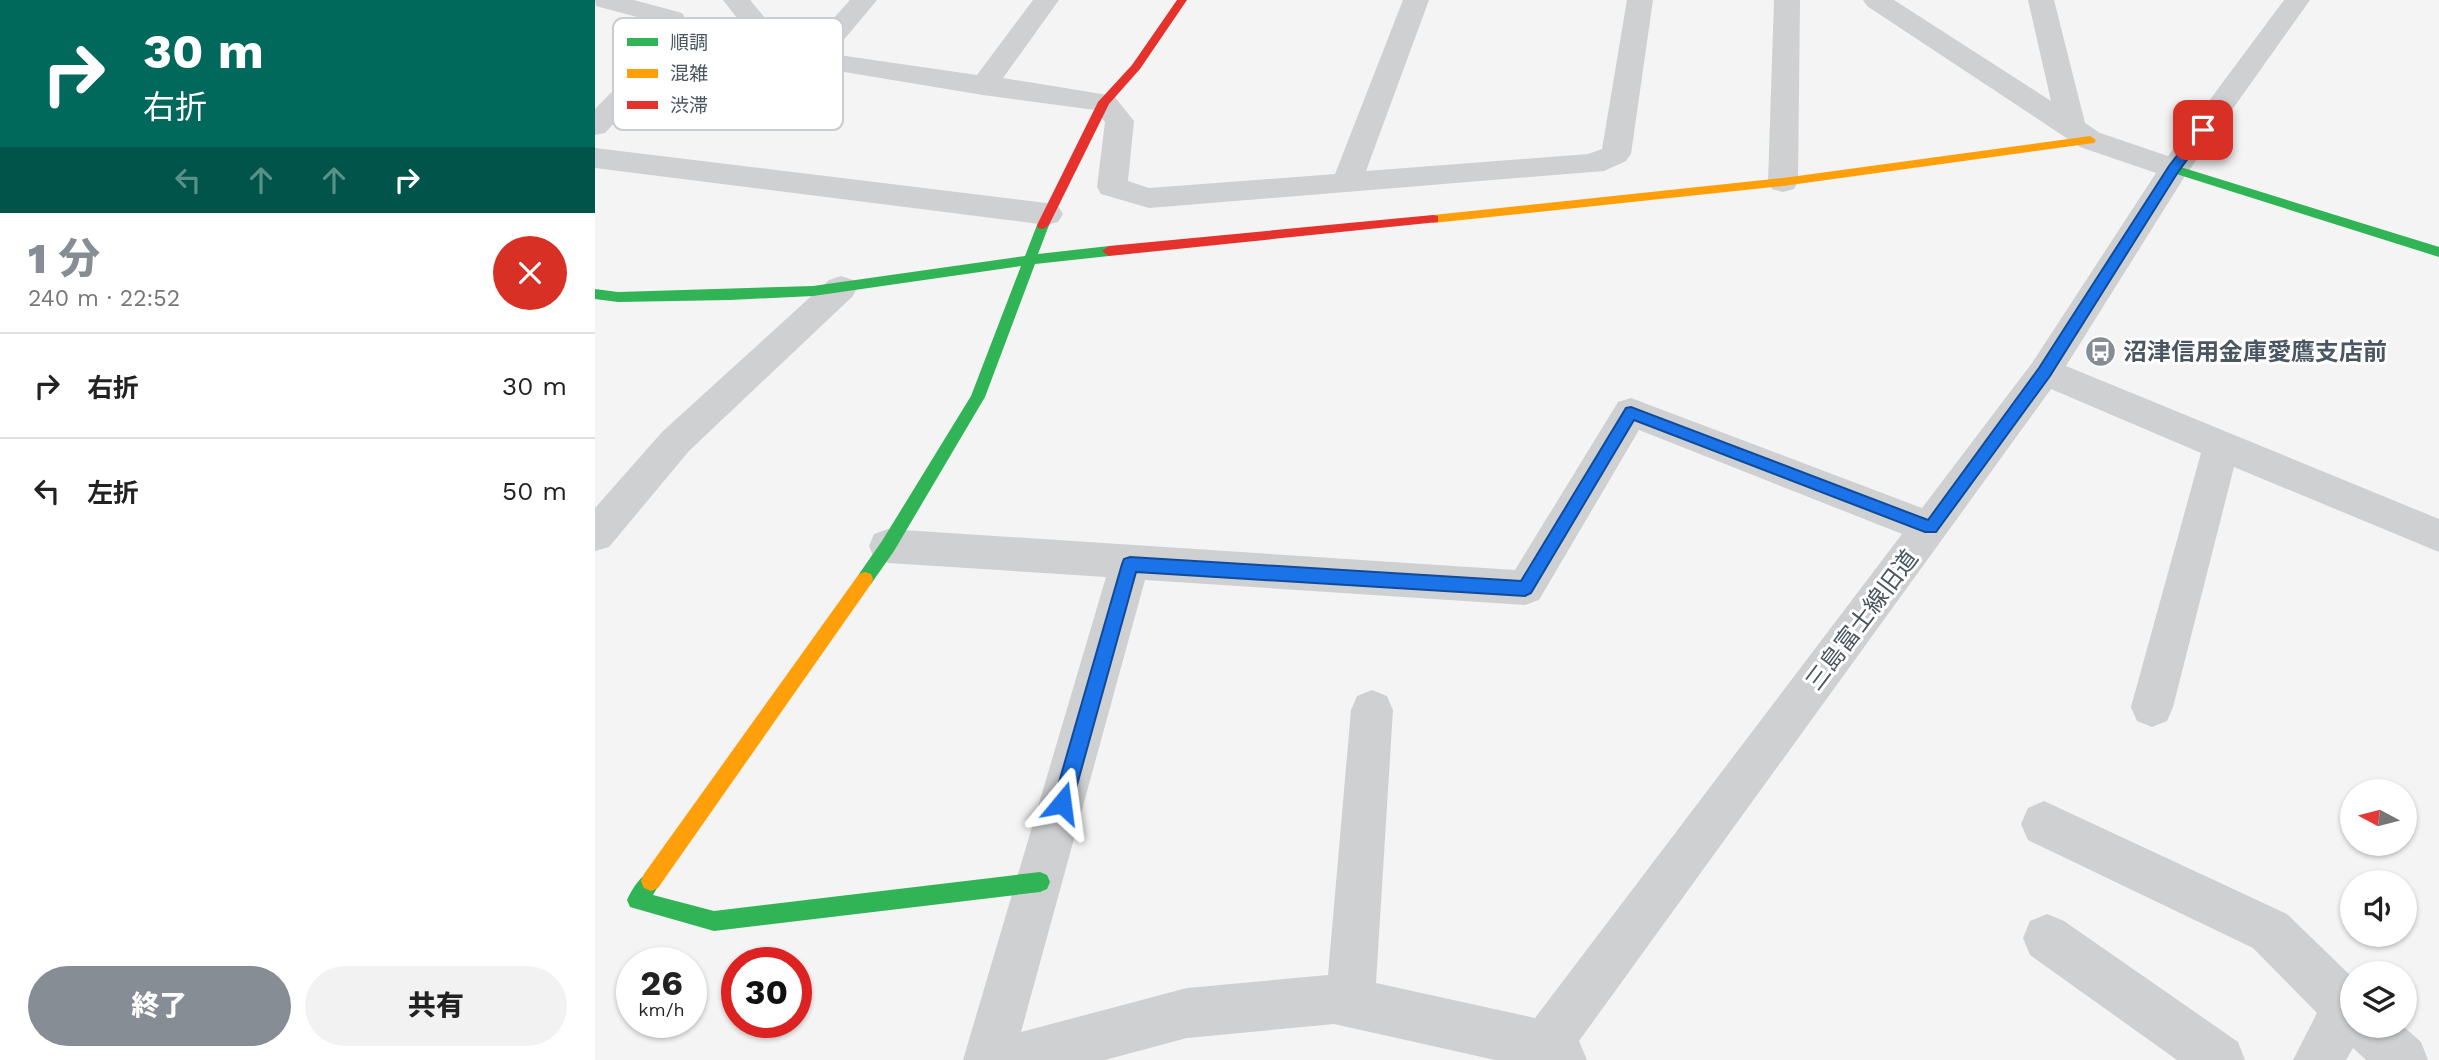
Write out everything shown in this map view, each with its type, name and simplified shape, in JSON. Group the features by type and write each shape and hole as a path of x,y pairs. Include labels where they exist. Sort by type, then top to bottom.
{"street":[{"path":"605,0 669,18"},
{"path":"736,0 751,18"},
{"path":"843,24 864,0"},
{"path":"983,86 1046,0"},
{"path":"1040,882 714,921 637,900 888,546 978,397 1048,214 1104,102 1136,67 1182,0"},
{"path":"1347,181 1416,0"},
{"path":"843,64 1104,102 1120,121 1112,187 1149,198 1593,164 1616,154 1640,0"},
{"path":"1783,182 1787,0"},
{"path":"1876,0 2080,134 2174,169 2439,252"},
{"path":"2041,0 2080,134"},
{"name":"三島富士線旧道","path":"1547,1055 2045,372 2174,169 2292,1"},
{"path":"595,126 606,99"},
{"path":"595,294 618,297 758,296 841,288 1033,258 1622,201 1783,182 2080,134"},
{"path":"595,158 1048,214"},
{"path":"595,535 676,441 841,288"},
{"path":"2045,372 2439,536"},
{"path":"888,546 1525,588 1631,412 1931,528"},
{"path":"2152,707 2221,445"},
{"path":"988,1060 1130,564"},
{"path":"1350,1002 1372,710"},
{"path":"2044,824 2270,931 2340,1000"},
{"path":"2047,938 2220,1060"},
{"path":"1010,1060 1187,1013 1334,999 1547,1055"},
{"path":"2318,1060 2340,1033"},
{"path":"2380,1038 2403,1060"}],"traffic: fast":[{"path":"2174,169 2439,252"},
{"path":"865,579 888,546 978,397 1043,225"},
{"path":"595,294 618,297 702,296 813,291 1109,251"},
{"path":"651,881 637,900 714,921 1040,882"}],"traffic: slow":[{"path":"1433,219 1783,182 2090,140"},
{"path":"651,881 865,579"}],"traffic: jam":[{"path":"1043,225 1104,102 1136,67 1182,0"},
{"path":"1109,251 1433,219"}],"place":[{"name":"沼津信用金庫愛鷹支店前","path":"2100,352"}],"route":[{"path":"1062,803 1130,564 1525,588 1631,412 1931,528 2045,372 2174,169 2203,130"}]}
